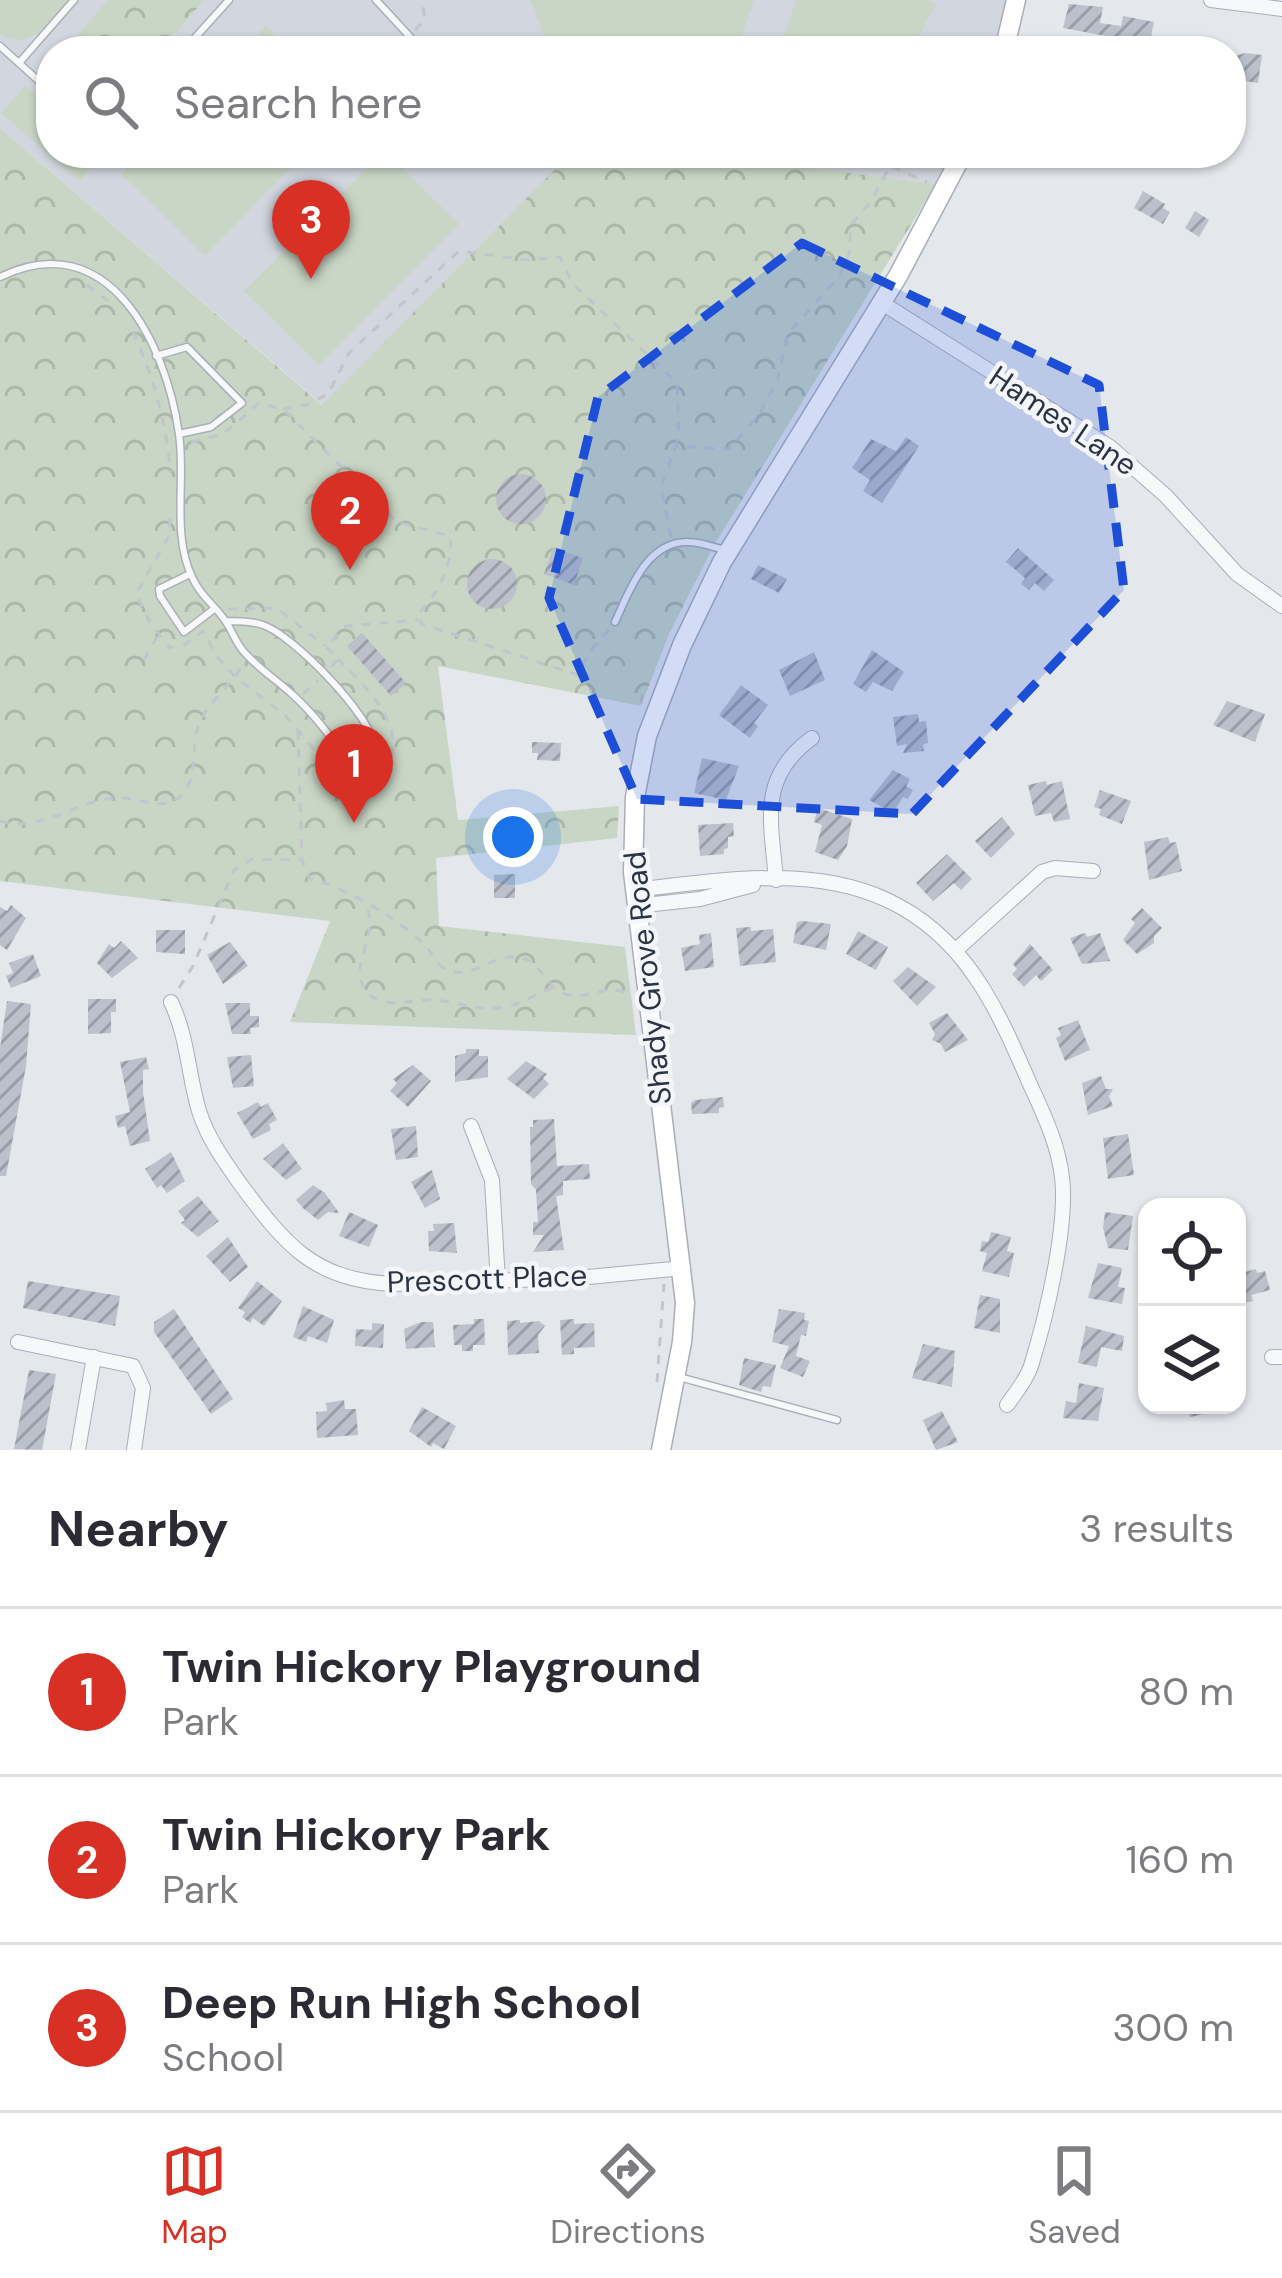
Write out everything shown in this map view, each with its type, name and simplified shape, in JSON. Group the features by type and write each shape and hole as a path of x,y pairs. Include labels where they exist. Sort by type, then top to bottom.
{"main road":[{"path":"1008,36 1016,0"},
{"name":"Shady Grove Road","path":"661,1450 666,1380 685,1303 674,1273 635,898 635,797 647,736 682,645 729,550 882,303 955,168"}],"street":[{"path":"1211,0 1282,9"},
{"name":"Hames Lane","path":"882,303 1110,447 1166,496 1237,574 1282,606"},
{"path":"776,880 774,786 790,754 812,738"},
{"path":"956,950 1042,872 1055,868 1093,871"},
{"path":"635,898 718,880 839,884 885,898 932,927 973,969 1001,1016 1051,1132 1061,1174 1063,1210 1030,1368 1006,1405"},
{"name":"Prescott Place","path":"171,1002 187,1041 195,1095 211,1140 290,1247 326,1270 367,1282 498,1282 674,1273"},
{"path":"471,1126 492,1180 498,1282"},
{"path":"18,1342 134,1366 143,1388 134,1450"},
{"path":"78,1450 94,1358"}],"lane":[{"path":"43,36 74,0"},
{"path":"197,36 230,0"},
{"path":"376,0 409,36"},
{"path":"19,63 36,44"},
{"path":"0,46 36,78"},
{"path":"0,277 35,265 60,264 96,274 125,298 156,356 179,434 182,543 190,574 248,656 298,700 346,758 362,762 373,754 376,740 362,717 290,643 265,625 226,621"},
{"path":"156,356 187,347 242,404 211,427 179,434"},
{"path":"615,622 643,567 673,545 687,542 729,550"},
{"path":"190,574 159,589 184,632 214,609"},
{"path":"666,1380 837,1420"}],"path":[{"path":"413,36 425,20 422,0"},
{"path":"676,446 730,449 759,415 778,378 788,334 839,274 849,254 851,224 870,203 889,168"},
{"path":"895,168 935,185"},
{"path":"260,403 283,409 328,394 349,353 459,251 528,260 560,257 572,283 677,382 679,435 662,487 673,545"},
{"path":"80,280 117,308"},
{"path":"125,321 152,380 168,442 171,486"},
{"path":"283,409 397,522 450,536 448,562 434,599 417,614 422,624 578,675 589,652 615,622"},
{"path":"170,502 169,536 137,598 170,648 203,631 236,678 284,714 334,772 354,780 383,769 394,754 394,735 379,705 338,659 277,608 226,610"},
{"path":"326,647 346,626 419,620"},
{"path":"144,660 159,634"},
{"path":"0,821 34,823 114,797 163,806 178,799 190,785 194,740 202,716 236,678 248,656"},
{"path":"328,669 338,659"},
{"path":"303,694 319,678"},
{"path":"284,714 293,705"},
{"path":"298,729 302,860 310,879 352,895 414,935 441,968 452,973 521,957 538,965 554,987 568,995 612,988 632,994"},
{"path":"354,780 354,788"},
{"path":"181,985 234,870 252,859 302,860"},
{"path":"368,907 371,934 359,964 360,978 363,988 382,1000 406,1005 430,1000 494,1009 554,987"},
{"path":"666,1380 664,1322 674,1273"}],"highlighted area":[{"path":"802,243 1099,385 1124,590 912,814 637,799 549,598 598,397"}],"shaded area":[{"path":"0,0 1017,0 1004,36 36,36 36,159 0,128"},
{"path":"47,168 556,168 323,405"},
{"path":"811,168 944,168 936,184"}],"green space":[{"path":"0,0 68,0 38,32 21,40 0,34"},
{"path":"108,0 204,0 172,36 76,36"},
{"path":"531,0 754,0 742,36 544,36"},
{"path":"796,0 929,0 936,5 918,36 784,36"},
{"path":"266,26 276,36 256,36"},
{"path":"25,86 36,96 36,143 1,113"},
{"path":"0,128 36,159 36,168 46,168 322,405 556,168 811,168 936,184 713,547 669,634 641,706 438,666 458,820 619,806 617,838 436,858 439,926 625,947 636,1035 290,1022 330,921 0,881"},
{"path":"65,168 91,168 80,181"},
{"path":"127,168 290,168 205,256 121,174"},
{"path":"367,168 402,168 459,224 319,365 244,291"}],"building":[{"path":"1069,4 1103,7 1100,23 1121,26 1123,16 1154,22 1151,36 1106,36 1063,28"},
{"path":"1246,53 1262,55 1258,83 1246,81"},
{"path":"1143,191 1170,212 1163,224 1134,208"},
{"path":"1195,211 1209,220 1199,237 1185,228"},
{"path":"906,437 919,446 882,503 863,491 870,480 852,468 871,439 896,451"},
{"path":"521,474 538,482 546,499 538,516 521,524 504,516 496,499 504,482"},
{"path":"553,548 583,558 574,585 544,574"},
{"path":"1018,548 1054,580 1044,591 1035,583 1029,590 1021,584 1025,578 1006,562"},
{"path":"492,559 509,567 517,584 509,601 492,609 475,601 467,584 475,567"},
{"path":"758,565 787,579 779,593 751,579"},
{"path":"362,633 406,683 391,696 347,646"},
{"path":"872,650 904,672 892,691 873,682 866,692 853,684"},
{"path":"814,652 825,680 790,696 779,670"},
{"path":"741,685 768,705 754,723 758,726 750,738 719,715"},
{"path":"1227,701 1265,714 1255,742 1213,725"},
{"path":"918,714 919,722 926,721 928,743 923,744 924,751 903,753 907,744 897,746 893,717"},
{"path":"532,742 561,743 560,761 537,760"},
{"path":"702,758 739,766 726,800 694,793"},
{"path":"893,770 910,779 906,786 913,790 893,813 869,800"},
{"path":"1046,781 1047,785 1062,781 1070,819 1054,822 1051,813 1035,816 1028,785"},
{"path":"1100,790 1131,801 1122,824 1099,815 1101,809 1094,807"},
{"path":"818,808 852,819 847,846 838,860 815,852 822,825 814,822"},
{"path":"1002,817 1015,834 991,858 975,841"},
{"path":"733,823 734,836 728,837 724,854 700,856 698,825"},
{"path":"1168,837 1170,843 1176,842 1182,871 1149,880 1144,842"},
{"path":"947,854 972,879 961,890 954,883 933,901 916,883"},
{"path":"515,874 515,898 494,898 494,875"},
{"path":"11,905 26,918 7,950 0,945 0,907 7,911"},
{"path":"1142,908 1162,928 1154,943 1137,954 1123,940 1135,923 1131,919"},
{"path":"797,922 831,924 826,950 793,943"},
{"path":"751,927 751,931 773,929 776,962 740,966 736,928"},
{"path":"156,930 185,930 185,954 156,952"},
{"path":"858,931 888,947 876,970 846,954"},
{"path":"711,933 714,967 685,971 681,948 700,944 699,935"},
{"path":"1085,933 1087,937 1100,933 1110,961 1082,964 1070,938"},
{"path":"121,941 138,958 112,978 97,963 109,944 114,948"},
{"path":"230,942 248,966 223,984 207,955"},
{"path":"1030,944 1053,970 1041,981 1036,975 1024,987 1012,974 1017,969 1013,964"},
{"path":"33,954 41,976 11,988 6,976 13,973 9,963"},
{"path":"908,967 936,987 917,1006 893,981"},
{"path":"88,999 116,999 111,1033 88,1034"},
{"path":"7,1001 31,1004 26,1066 6,1176 0,1176 0,1048"},
{"path":"225,1003 250,1003 250,1016 259,1016 259,1027 250,1028 251,1034 232,1034"},
{"path":"947,1013 968,1040 945,1052 932,1040 935,1034 929,1023"},
{"path":"1078,1020 1090,1050 1065,1061 1056,1038 1061,1035 1058,1028"},
{"path":"466,1049 479,1049 479,1056 488,1056 488,1077 455,1082 455,1056"},
{"path":"251,1055 254,1086 233,1088 227,1057"},
{"path":"146,1057 149,1069 143,1070 143,1092 150,1141 130,1146 125,1126 118,1128 115,1116 130,1112 120,1062"},
{"path":"526,1061 547,1074 543,1078 549,1084 534,1099 507,1079"},
{"path":"413,1065 431,1081 408,1107 390,1091 397,1083 393,1079"},
{"path":"1101,1076 1106,1089 1113,1089 1109,1096 1113,1106 1088,1115 1082,1083"},
{"path":"723,1097 719,1113 692,1114 695,1100"},
{"path":"258,1102 261,1107 268,1103 277,1120 269,1124 271,1130 253,1139 237,1113"},
{"path":"554,1119 557,1166 589,1164 590,1179 563,1181 563,1195 556,1196 564,1250 533,1252 544,1235 533,1235 533,1222 538,1222 536,1190 531,1184 530,1127 533,1120"},
{"path":"416,1126 418,1157 396,1160 391,1129"},
{"path":"1128,1134 1134,1175 1108,1179 1103,1138"},
{"path":"283,1143 302,1169 286,1180 263,1159"},
{"path":"171,1152 185,1181 167,1193 161,1185 157,1188 145,1169"},
{"path":"432,1170 440,1199 425,1208 411,1182"},
{"path":"313,1185 339,1213 328,1212 318,1220 304,1209 296,1200"},
{"path":"198,1196 219,1221 198,1237 181,1223 185,1220 178,1211"},
{"path":"349,1212 378,1225 369,1247 339,1236"},
{"path":"1105,1212 1133,1216 1128,1250 1108,1248"},
{"path":"454,1223 457,1253 429,1251 428,1231 434,1231 433,1224"},
{"path":"991,1232 1011,1237 1007,1251 1014,1253 1009,1277 982,1271 987,1253 980,1251 982,1241 988,1242"},
{"path":"228,1237 248,1267 230,1282 206,1256"},
{"path":"1098,1263 1122,1268 1118,1287 1125,1288 1122,1304 1088,1298"},
{"path":"1265,1271 1270,1290 1251,1295 1253,1301 1246,1302 1246,1272"},
{"path":"28,1281 120,1296 115,1326 23,1308"},
{"path":"257,1281 282,1301 264,1326 253,1318 250,1323 238,1308"},
{"path":"980,1295 1000,1299 1000,1333 974,1328"},
{"path":"303,1306 334,1320 327,1343 293,1337"},
{"path":"174,1309 233,1399 211,1414 154,1332 154,1322"},
{"path":"779,1309 805,1313 804,1320 809,1321 796,1356 810,1361 803,1377 780,1368 789,1346 772,1342"},
{"path":"474,1319 484,1319 485,1345 462,1351 462,1345 454,1345 453,1325 474,1324"},
{"path":"574,1319 574,1324 594,1323 595,1347 574,1348 574,1354 562,1355 560,1320"},
{"path":"507,1321 545,1326 538,1335 539,1353 508,1355"},
{"path":"433,1322 435,1347 406,1349 404,1329"},
{"path":"372,1323 384,1324 383,1348 355,1346 356,1329 372,1330"},
{"path":"1086,1326 1124,1336 1122,1351 1101,1347 1097,1367 1078,1363"},
{"path":"923,1344 955,1351 952,1387 912,1378"},
{"path":"744,1358 776,1365 771,1387 763,1386 761,1392 739,1385"},
{"path":"29,1370 56,1374 42,1450 14,1449"},
{"path":"1079,1383 1104,1388 1098,1421 1063,1418 1066,1401 1076,1403"},
{"path":"344,1400 345,1409 356,1409 358,1435 317,1438 316,1412 327,1411 326,1403"},
{"path":"422,1407 456,1426 444,1449 433,1443 431,1447 409,1431"},
{"path":"942,1411 958,1442 936,1450 923,1420"}],"place":[{"name":"Deep Run High School","path":"311,279"},
{"name":"Twin Hickory Park","path":"350,570"},
{"name":"Twin Hickory Playground","path":"354,823"}]}
